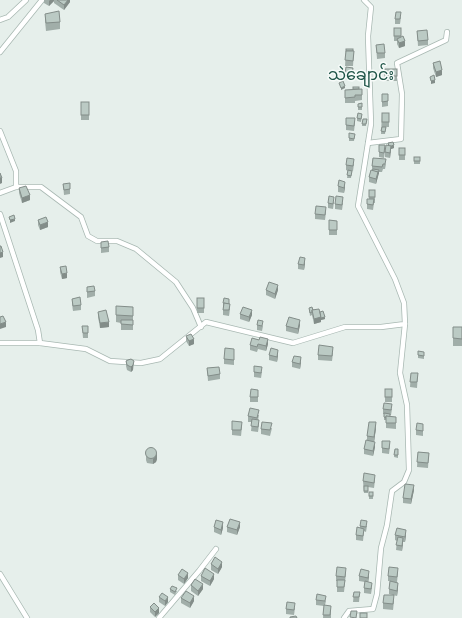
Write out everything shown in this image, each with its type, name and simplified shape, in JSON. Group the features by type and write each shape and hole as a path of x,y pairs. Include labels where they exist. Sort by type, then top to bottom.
{"street":[{"path":"0,20 8,16 26,0"},
{"path":"0,52 42,0"},
{"path":"344,618 349,611 374,609 381,548 387,525 392,491 404,482 409,470 406,405 400,373 405,324 404,304 395,279 358,206 371,124 368,36 371,6 364,0"},
{"path":"368,143 401,139 402,94 397,63 446,40 447,32"},
{"path":"0,131 16,171 16,187"},
{"path":"0,193 16,187 41,187 81,217 88,236 97,241 117,241 136,250 176,282 193,308 201,327"},
{"path":"0,214 38,330 40,343"},
{"path":"0,343 40,343 86,349 110,361 140,363 160,360 206,322 293,343 345,327 381,327 405,324"},
{"path":"159,618 216,549"},
{"path":"0,574 27,618"}],"building":[{"path":"57,0 68,0 64,5"},
{"path":"59,11 60,22 46,23 45,14"},
{"path":"396,12 401,12 400,19 395,19"},
{"path":"394,28 401,28 401,36 394,36"},
{"path":"427,30 428,40 418,41 417,31"},
{"path":"403,36 405,41 399,43 397,39"},
{"path":"384,44 385,53 377,53 376,45"},
{"path":"346,49 353,49 353,51 346,51"},
{"path":"346,51 354,51 353,61 345,60"},
{"path":"440,61 442,70 436,72 433,63"},
{"path":"346,67 353,68 352,74 345,74"},
{"path":"385,69 397,69 397,76 385,76"},
{"path":"434,75 435,80 431,81 430,77"},
{"path":"343,81 345,86 341,88 339,83"},
{"path":"353,87 359,87 359,89 353,89"},
{"path":"362,89 362,95 355,95 355,97 345,98 345,90"},
{"path":"382,94 388,94 388,101 382,102"},
{"path":"81,102 89,102 89,115 81,115"},
{"path":"362,103 362,107 358,107 358,104"},
{"path":"358,113 362,114 361,119 357,118"},
{"path":"382,113 389,113 389,122 382,122"},
{"path":"346,118 355,118 354,126 346,125"},
{"path":"363,119 367,119 366,124 362,124"},
{"path":"382,127 386,127 385,132 381,131"},
{"path":"349,133 355,134 354,139 349,138"},
{"path":"393,142 394,145 389,146 388,143"},
{"path":"379,145 385,145 384,153 379,152"},
{"path":"386,145 391,146 390,153 385,152"},
{"path":"399,148 405,148 405,155 399,155"},
{"path":"414,157 420,157 420,161 414,161"},
{"path":"347,158 354,159 353,166 346,165"},
{"path":"373,158 386,159 385,164 383,164 382,167 372,166"},
{"path":"373,169 379,170 378,174 378,172 372,171"},
{"path":"348,170 352,171 351,176 347,175"},
{"path":"371,170 378,172 376,179 369,177"},
{"path":"339,180 345,182 344,188 338,186"},
{"path":"70,183 70,189 64,190 63,184"},
{"path":"26,186 30,195 22,198 19,188"},
{"path":"369,190 375,190 375,197 369,197"},
{"path":"329,196 334,197 333,204 328,203"},
{"path":"336,196 343,197 342,205 335,204"},
{"path":"367,199 374,199 373,205 367,204"},
{"path":"316,206 326,207 325,215 315,214"},
{"path":"14,215 15,219 10,220 9,217"},
{"path":"46,217 48,222 40,225 38,220"},
{"path":"329,220 337,221 337,230 329,230"},
{"path":"108,241 109,247 101,248 101,242"},
{"path":"0,246 3,252 0,253"},
{"path":"300,257 305,258 304,265 298,264"},
{"path":"66,266 67,273 62,274 60,267"},
{"path":"269,282 278,285 275,294 266,290"},
{"path":"94,286 95,291 87,292 87,287"},
{"path":"80,297 81,305 73,306 72,299"},
{"path":"197,298 204,298 204,308 197,308"},
{"path":"224,298 229,299 229,304 223,303"},
{"path":"224,303 230,304 229,310 223,310"},
{"path":"116,306 133,307 133,316 116,315"},
{"path":"243,307 252,310 249,317 240,314"},
{"path":"312,307 313,310 310,313 309,308"},
{"path":"319,309 321,317 314,319 312,310"},
{"path":"106,310 109,322 100,323 98,312"},
{"path":"323,311 325,317 321,318 320,312"},
{"path":"3,316 6,322 0,324 0,317"},
{"path":"289,317 300,320 298,329 286,326"},
{"path":"121,320 133,320 133,325 121,324"},
{"path":"258,320 263,321 262,326 257,325"},
{"path":"82,326 88,326 88,333 83,333"},
{"path":"453,327 462,327 462,339 453,338"},
{"path":"191,334 194,339 189,341 186,336"},
{"path":"260,337 268,339 266,346 258,344 257,347 250,345 252,338 259,340"},
{"path":"319,345 333,347 332,356 318,355"},
{"path":"225,348 234,349 234,360 224,359"},
{"path":"271,348 278,350 277,357 269,355"},
{"path":"418,351 424,352 424,356 418,355"},
{"path":"294,356 301,357 300,364 292,362"},
{"path":"131,359 134,361 131,367 127,365 126,361"},
{"path":"254,366 262,367 261,373 254,372"},
{"path":"219,367 220,374 208,376 207,368"},
{"path":"411,373 418,373 417,382 410,382"},
{"path":"251,389 258,390 258,397 250,397"},
{"path":"385,389 392,389 392,397 385,397"},
{"path":"384,403 392,404 391,410 383,409"},
{"path":"250,408 259,410 257,418 248,416"},
{"path":"384,413 390,414 390,417 384,417"},
{"path":"386,416 396,417 396,423 386,423"},
{"path":"252,419 259,420 258,427 251,426"},
{"path":"232,421 242,422 241,430 232,430"},
{"path":"262,422 272,423 270,430 261,429"},
{"path":"369,422 376,422 374,437 367,436"},
{"path":"417,423 423,424 423,431 416,430"},
{"path":"366,440 375,442 373,451 364,449"},
{"path":"382,441 390,441 389,449 382,448"},
{"path":"149,448 153,448 155,449 155,457 149,458 146,455 146,451"},
{"path":"395,449 398,449 398,455 394,455"},
{"path":"418,452 429,453 428,463 417,462"},
{"path":"364,473 375,475 374,483 363,481"},
{"path":"405,484 414,485 411,499 403,498"},
{"path":"364,486 368,486 368,491 364,491"},
{"path":"369,492 373,492 373,496 369,496"},
{"path":"230,519 240,522 237,530 227,527"},
{"path":"216,520 223,522 221,530 214,527"},
{"path":"361,520 367,521 366,527 360,526"},
{"path":"357,527 364,529 363,536 356,535"},
{"path":"397,528 406,530 405,537 395,535"},
{"path":"398,537 403,538 402,546 396,545"},
{"path":"215,557 222,562 218,569 211,564"},
{"path":"337,567 346,568 345,577 336,576"},
{"path":"389,567 398,568 397,577 388,576"},
{"path":"205,568 214,574 210,581 201,576"},
{"path":"182,569 188,573 184,579 178,575"},
{"path":"361,569 369,571 368,578 359,576"},
{"path":"195,579 203,584 198,591 191,585"},
{"path":"337,580 345,580 344,587 337,587"},
{"path":"365,581 372,583 371,589 364,588"},
{"path":"390,581 398,583 397,591 389,589"},
{"path":"172,586 177,588 175,592 170,589"},
{"path":"186,591 194,596 190,603 181,598"},
{"path":"354,592 360,592 359,597 353,597"},
{"path":"162,593 168,597 165,601 159,597"},
{"path":"317,594 326,596 325,601 316,600"},
{"path":"384,595 394,595 393,604 383,603"},
{"path":"287,602 295,603 294,610 286,609"},
{"path":"154,603 159,608 155,612 150,607"},
{"path":"324,605 331,606 330,615 323,615"},
{"path":"351,611 357,611 356,618 350,617"},
{"path":"360,613 367,613 367,618 360,618"}],"district":[{"name":"သဲချောင်း","path":"361,74"}]}
